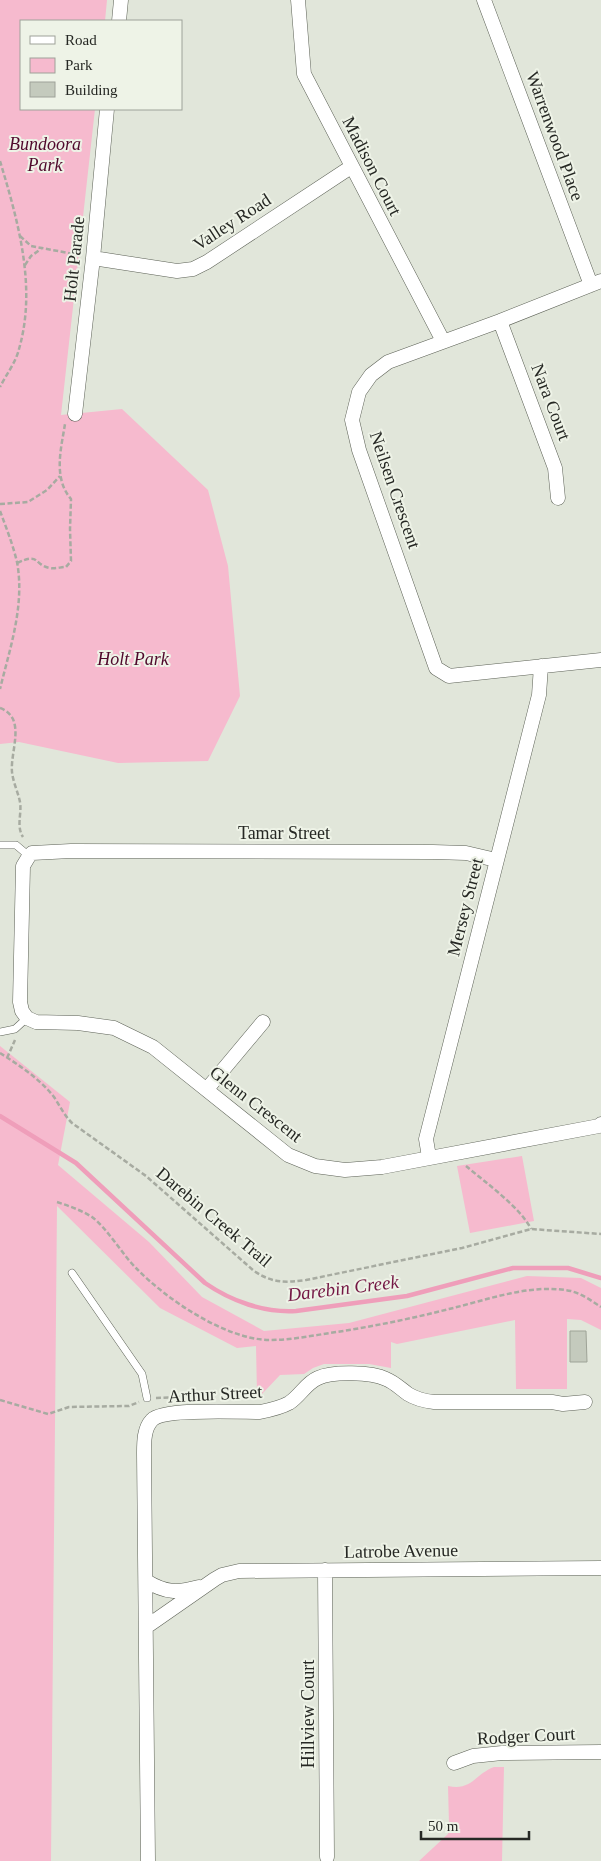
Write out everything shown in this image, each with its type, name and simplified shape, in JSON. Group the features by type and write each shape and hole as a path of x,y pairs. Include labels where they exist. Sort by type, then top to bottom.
{"street":[{"path":"119,20 122,0"},
{"name":"Madison Court","path":"298,0 304,74 442,341"},
{"name":"Warrenwood Place","path":"484,0 596,283"},
{"name":"Holt Parade","path":"71,415 93,258 107,110"},
{"name":"Valley Road","path":"93,258 177,270 193,269 207,262 351,167"},
{"name":"Neilsen Crescent","path":"596,283 388,362 372,375 359,392 352,420 359,450 436,668 449,676 601,660"},
{"name":"Nara Court","path":"500,321 555,468 558,498"},
{"name":"Mersey Street","path":"429,1157 426,1139 539,695 541,666"},
{"name":"Tamar Street","path":"29,856 32,853 71,851 433,852 466,853 496,860"},
{"path":"27,1018 22,1011 20,1002 24,866 29,856"},
{"name":"Glenn Crescent","path":"27,1018 36,1022 78,1023 114,1028 153,1047 288,1155 316,1166 344,1170 382,1167 599,1126 601,1124"},
{"path":"207,1089 263,1022"},
{"name":"Arthur Street","path":"148,1861 145,1436 152,1419 172,1412 260,1412 273,1409 290,1402 313,1380 336,1374 372,1374 381,1376 416,1398 434,1402 552,1402 563,1404 585,1402"},
{"name":"Latrobe Avenue","path":"146,1627 204,1585 222,1575 239,1571 601,1568"},
{"name":"Hillview Court","path":"325,1570 328,1857"},
{"name":"Latrobe Avenue","path":"146,1581 158,1589 174,1592 204,1585"},
{"name":"Rodger Court","path":"454,1763 473,1756 502,1753 601,1752"}],"lane":[{"path":"0,845 16,845 29,856"},
{"path":"0,1032 15,1029 27,1018"},
{"path":"72,1273 142,1374 147,1398"}],"path":[{"path":"0,160 20,236 25,265 27,307 19,350 0,387"},
{"path":"20,236 30,246 93,258"},
{"path":"25,265 31,256 41,249"},
{"path":"17,564 28,559 36,559 49,568 66,567 71,560 71,499 64,491 60,476 60,456 71,415"},
{"path":"0,504 28,502 47,490 60,476"},
{"path":"0,510 17,564 19,600 15,629 0,689"},
{"path":"0,708 11,716 16,730 12,770 20,803 19,825 25,839"},
{"path":"7,1058 17,1039"},
{"name":"Darebin Creek Trail","path":"0,1053 30,1073 54,1098 64,1115 72,1123 146,1176 224,1246 254,1271 270,1280 286,1283 306,1280 462,1248 531,1230 601,1234"},
{"path":"457,1152 464,1164 519,1211 531,1230"},
{"path":"57,1202 80,1210 93,1218 138,1270 188,1309 236,1335 253,1339 288,1339 356,1329 508,1294 539,1290 558,1289 573,1292 601,1307"},
{"path":"0,1400 48,1414 69,1407 129,1406 147,1398 182,1397"}],"green space":[{"path":"0,0 107,0 105,20 20,20 20,110 95,110 61,415 122,409 208,490 228,566 240,696 208,761 118,763 19,742 0,744"},
{"path":"0,1046 70,1102 58,1165 149,1242 202,1297 264,1331 349,1323 527,1276 581,1278 601,1288 601,1330 581,1320 567,1319 567,1389 516,1389 515,1320 397,1344 391,1342 391,1368 369,1364 324,1364 304,1374 280,1375 262,1394 257,1394 256,1346 237,1348 160,1308 57,1206 51,1861 0,1861"},
{"path":"522,1156 534,1221 470,1233 457,1166"},
{"path":"494,1767 504,1767 502,1861 419,1861 448,1834 448,1786 456,1787 468,1784"}],"building":[{"path":"570,1331 586,1331 587,1362 570,1362"}],"waterway":[{"name":"Darebin Creek","path":"0,1116 76,1163 205,1283 226,1295 260,1308 296,1311 407,1296 513,1268 568,1268 601,1278"}],"park label":[{"name":"Bundoora Park","path":"45,154"},
{"name":"Holt Park","path":"133,659"}]}
